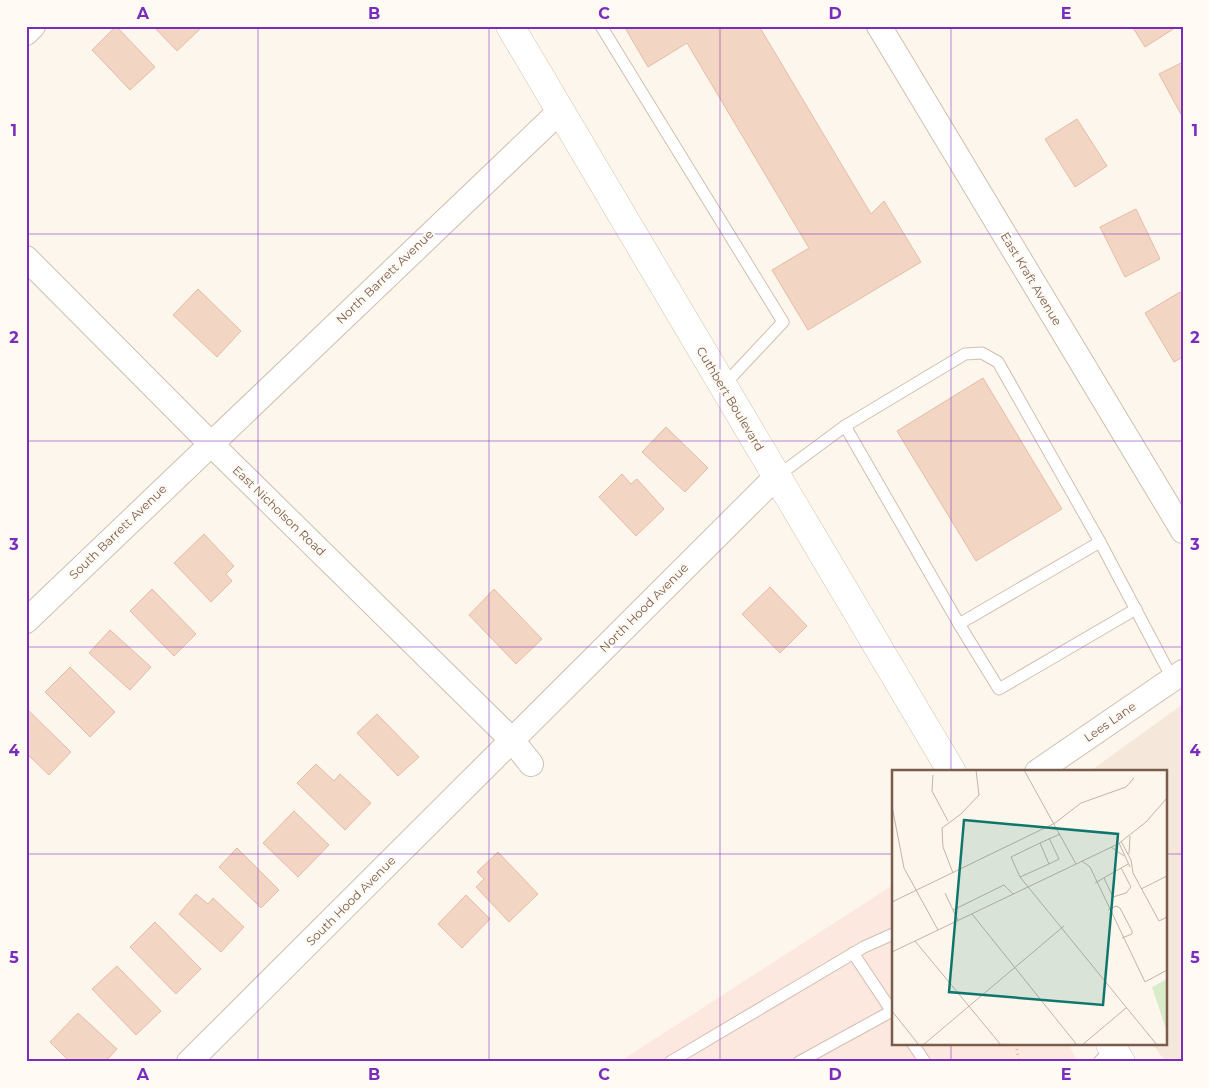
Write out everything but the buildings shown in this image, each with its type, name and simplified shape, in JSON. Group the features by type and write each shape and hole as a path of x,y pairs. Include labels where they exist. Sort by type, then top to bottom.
{"main road":[{"name":"Cuthbert Boulevard","path":"510,26 776,478 951,770"}],"street":[{"path":"26,33 33,26"},
{"name":"East Kraft Avenue","path":"879,26 1183,531"},
{"name":"North Barrett Avenue","path":"210,444 560,111"},
{"name":"East Nicholson Road","path":"26,258 210,444 512,740 531,764"},
{"name":"South Barrett Avenue","path":"26,621 210,444"},
{"name":"North Hood Avenue","path":"512,740 776,478"},
{"name":"Lees Lane","path":"1039,770 1178,675"},
{"name":"South Hood Avenue","path":"189,1062 512,740"}],"lane":[{"path":"601,26 783,322 723,386"},
{"path":"776,478 845,426 965,354 982,353 998,362 1136,608 1178,675"},
{"path":"845,426 959,624 999,689 1136,608"},
{"path":"959,624 1100,542"},
{"path":"671,1062 853,953 892,934"},
{"path":"799,1062 892,1012 853,953"},
{"path":"914,1046 925,1062"}],"path":[{"path":"1016,1046 1019,1062"}],"shaded area":[{"path":"1183,704 1183,1062 1166,1062 1154,1046 1166,1046 1166,770 1092,770"},
{"path":"892,886 892,1046 1069,1046 1078,1062 619,1062"}]}
